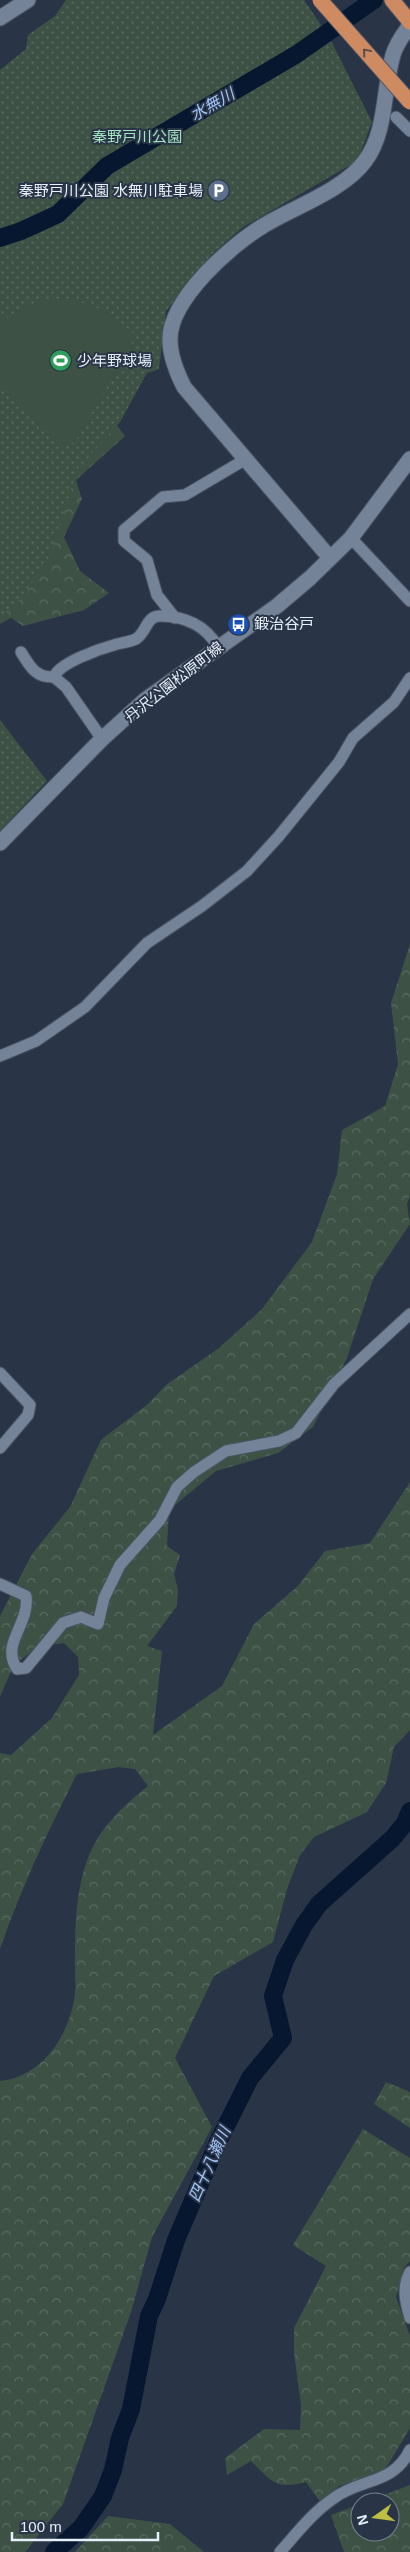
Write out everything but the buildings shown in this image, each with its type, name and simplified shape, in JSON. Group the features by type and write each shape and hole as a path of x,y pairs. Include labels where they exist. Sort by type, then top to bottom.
{"highway":[{"path":"320,0 410,102"},
{"path":"392,0 410,22"}],"street":[{"path":"0,18 28,0"},
{"path":"330,558 184,387 172,356 170,340 173,321 181,302 241,242 262,227 343,181 364,163 378,136 393,54 410,26"},
{"path":"396,116 410,131"},
{"path":"175,618 157,595 147,560 124,541 124,530 163,497 185,495 246,459"},
{"name":"丹沢公園松原町線","path":"0,842 102,739 145,700 277,606 330,558 351,538 410,459"},
{"path":"351,538 410,601"},
{"path":"54,677 56,672 64,666 101,648 137,638 151,619 159,616 175,618 201,627 212,636 218,647"},
{"path":"21,652 33,671 45,677 54,677 66,687 102,739"},
{"path":"0,1056 36,1041 85,1007 147,943 202,906 247,871 339,762 354,738 394,702 410,678"},
{"path":"0,1584 26,1596 27,1605 4,1643 2,1654 6,1662 17,1669 26,1668 63,1623 81,1617 98,1624 104,1598 120,1564 160,1520 173,1495 183,1482 226,1450 279,1441 296,1433 334,1384 410,1314"},
{"path":"0,1373 30,1405 28,1415 0,1448"},
{"path":"410,2272 405,2282 405,2302 410,2318"},
{"path":"280,2552 318,2511 333,2498 344,2491 394,2472 404,2462 410,2450"}],"green space":[{"name":"秦野戸川公園","path":"66,0 304,0 329,37 372,122 360,154 352,164 243,227 211,255 166,311 159,369 147,373 120,422 77,470 51,554 38,571 26,595 0,617 0,70 26,49 28,35 55,16"},
{"name":"少年野球場","path":"51,299 88,304 98,308 116,319 136,336 75,442 62,445 0,386 0,322 26,306"},
{"path":"114,421 125,436 76,480 82,499 64,537 80,571 109,593 84,610 23,626 11,618 0,624 0,550"},
{"path":"0,720 47,781 0,831"},
{"path":"410,944 410,1195 407,1205 410,1224 373,1279 347,1358 313,1427 278,1453 216,1471 169,1510 167,1546 180,1555 174,1574 178,1590 177,1606 147,1646 162,1651 153,1735 222,1686 254,1624 298,1586 325,1551 370,1543 410,1482 410,1730 394,1747 386,1783 367,1812 314,1837 300,1855 287,1889 273,1942 214,1976 175,2058 212,2127 152,2237 131,2312 63,2504 25,2552 0,2552 0,2081 15,2078 42,2062 61,2037 68,2023 75,1993 76,1913 87,1861 92,1849 112,1819 148,1786 135,1769 119,1767 77,1774 36,1860 0,1949 0,1753 11,1755 52,1718 79,1675 78,1657 64,1643 37,1647 13,1666 0,1697 0,1616 32,1554 70,1507 101,1440 148,1404 166,1385 219,1348 262,1309 312,1242 337,1174 342,1130 385,1106 398,1064 391,1003"},
{"path":"386,2082 410,2092 410,2128 374,2104"},
{"path":"363,2129 410,2158 410,2261 404,2268 396,2297 410,2336 410,2428 383,2473 339,2486 321,2503 306,2482 288,2485 275,2482 251,2461 227,2475 225,2458 264,2429 300,2430 301,2405 294,2353 294,2328 326,2266 293,2245"},
{"path":"410,2485 410,2552 344,2552 331,2515 350,2508 350,2542 400,2542 400,2492 391,2492"},
{"path":"108,2516 170,2524 204,2552 75,2552"}],"waterway":[{"name":"水無川","path":"0,238 21,231 58,214 107,166 297,54 374,0"},
{"name":"四十八瀬川","path":"54,2552 81,2528 103,2496 113,2470 120,2438 131,2409 149,2316 157,2299 176,2240 218,2142 250,2078 283,2038 273,1996 285,1960 304,1925 319,1904 393,1838 405,1823 410,1811"}],"place":[{"name":"秦野戸川公園 水無川駐車場","path":"219,191"},
{"name":"少年野球場","path":"61,361"},
{"name":"鍛治谷戸","path":"238,624"}]}
